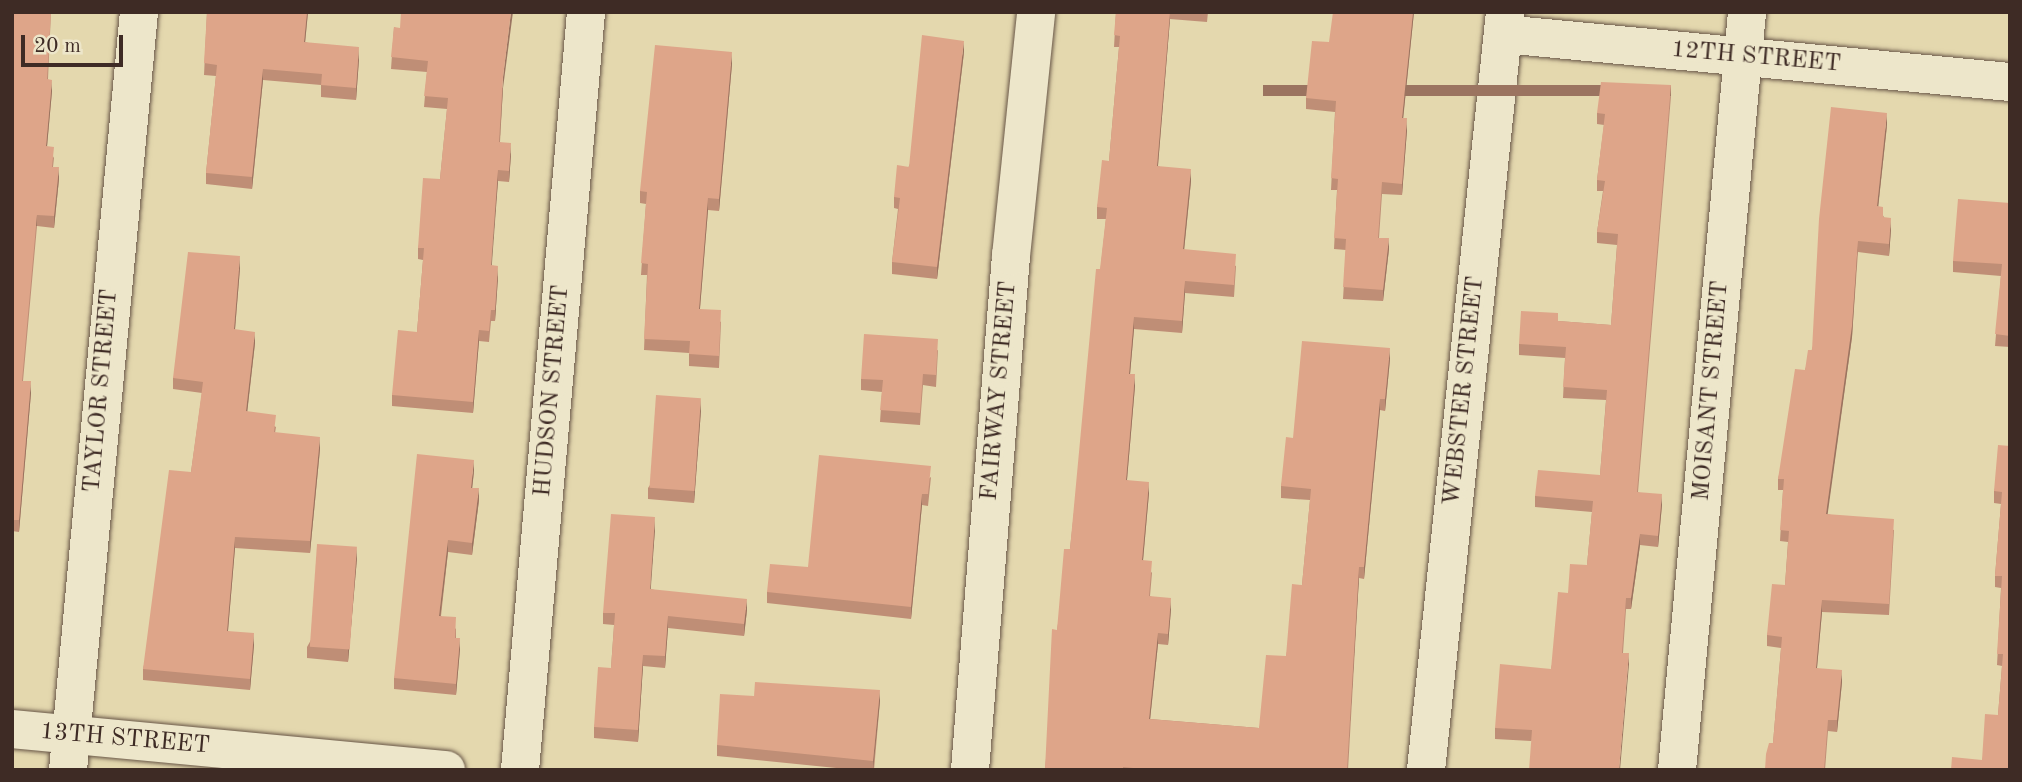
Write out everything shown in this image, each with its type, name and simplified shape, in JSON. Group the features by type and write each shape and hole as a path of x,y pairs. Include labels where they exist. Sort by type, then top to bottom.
{"street":[{"name":"TAYLOR STREET","path":"70,752 139,12"},
{"name":"HUDSON STREET","path":"520,770 586,12"},
{"name":"FAIRWAY STREET","path":"970,770 1010,270 1035,12"},
{"name":"MOISANT STREET","path":"1677,770 1747,12"},
{"name":"12TH STREET","path":"1504,23 1743,58 2010,82"},
{"name":"WEBSTER STREET","path":"1426,770 1504,23"},
{"name":"13TH STREET","path":"12,729 70,752 446,770"}],"building":[{"path":"12,12 51,12 47,79 52,80 46,146 54,147 52,167 59,167 54,216 37,215 22,381 31,381 19,520 12,520"},
{"path":"207,12 307,12 304,42 359,47 356,88 321,85 322,74 263,69 252,177 206,173 217,65 204,63"},
{"path":"401,12 511,12 499,142 511,143 509,171 498,170 491,265 498,266 495,310 491,310 489,331 479,330 473,402 392,395 398,330 417,332 424,248 418,248 423,178 440,179 448,98 424,96 428,61 391,57 394,27 400,28"},
{"path":"1116,12 1170,12 1157,166 1191,169 1183,249 1236,254 1234,285 1185,281 1182,321 1134,317 1129,374 1135,374 1126,480 1149,482 1142,560 1152,561 1149,596 1171,598 1168,634 1158,633 1149,719 1259,728 1266,655 1286,656 1292,584 1302,585 1311,489 1281,486 1286,437 1293,438 1302,341 1390,348 1385,399 1380,399 1364,567 1359,567 1347,770 1153,770 1123,767 1123,770 1045,769 1052,629 1057,630 1064,549 1070,549 1096,269 1100,269 1107,208 1097,207 1102,160 1109,161 1120,36 1114,35"},
{"path":"1333,12 1413,12 1402,118 1407,118 1402,184 1382,182 1378,238 1389,238 1383,290 1343,287 1346,239 1334,238 1338,179 1331,178 1336,101 1306,98 1312,41 1329,42"},
{"path":"922,35 964,41 937,267 892,262 900,198 894,197 897,165 909,167"},
{"path":"655,45 732,52 719,199 708,198 699,309 721,310 719,356 689,354 690,341 644,339 648,264 641,263 647,192 640,191"},
{"path":"1601,82 1671,85 1637,492 1662,494 1658,536 1640,534 1631,598 1626,598 1622,653 1629,653 1619,770 1529,770 1532,730 1495,728 1500,664 1551,669 1558,592 1568,593 1570,564 1587,565 1593,501 1535,496 1538,470 1600,475 1607,390 1563,387 1566,347 1519,344 1521,311 1558,313 1558,321 1611,325 1618,234 1597,232 1605,181 1597,180 1605,114 1597,113"},
{"path":"1831,107 1887,113 1877,206 1883,207 1883,217 1891,218 1889,244 1858,241 1852,326 1826,514 1894,519 1889,604 1822,600 1816,668 1842,670 1837,720 1828,720 1824,770 1765,770 1769,743 1773,743 1782,637 1767,635 1772,584 1785,585 1789,531 1780,530 1784,479 1778,479 1795,369 1805,370 1808,350 1812,350 1819,219"},
{"path":"1958,199 2010,203 2010,336 1995,334 2002,264 1953,261"},
{"path":"188,252 240,256 234,329 255,332 246,411 276,415 274,432 320,437 310,541 235,537 227,631 254,633 250,679 143,669 169,470 191,472 203,382 173,378"},
{"path":"864,334 938,339 936,375 923,374 920,413 880,410 883,380 861,379"},
{"path":"656,395 701,398 694,491 650,488"},
{"path":"1998,445 2010,446 2010,770 1951,770 1952,757 1982,760 1985,714 1998,715 2003,654 1997,654 2002,576 1995,576 2002,492 1994,491"},
{"path":"417,454 474,460 471,488 479,488 472,543 448,540 439,616 456,617 455,638 460,638 456,684 394,678"},
{"path":"819,455 931,466 928,494 922,494 911,607 767,592 770,564 808,567"},
{"path":"611,514 655,517 650,589 747,599 744,624 668,616 665,656 643,655 638,730 594,727 598,667 611,668 615,613 603,613"},
{"path":"317,544 357,547 350,650 310,647"},
{"path":"755,682 880,690 873,761 717,745 720,694 754,696"}]}
